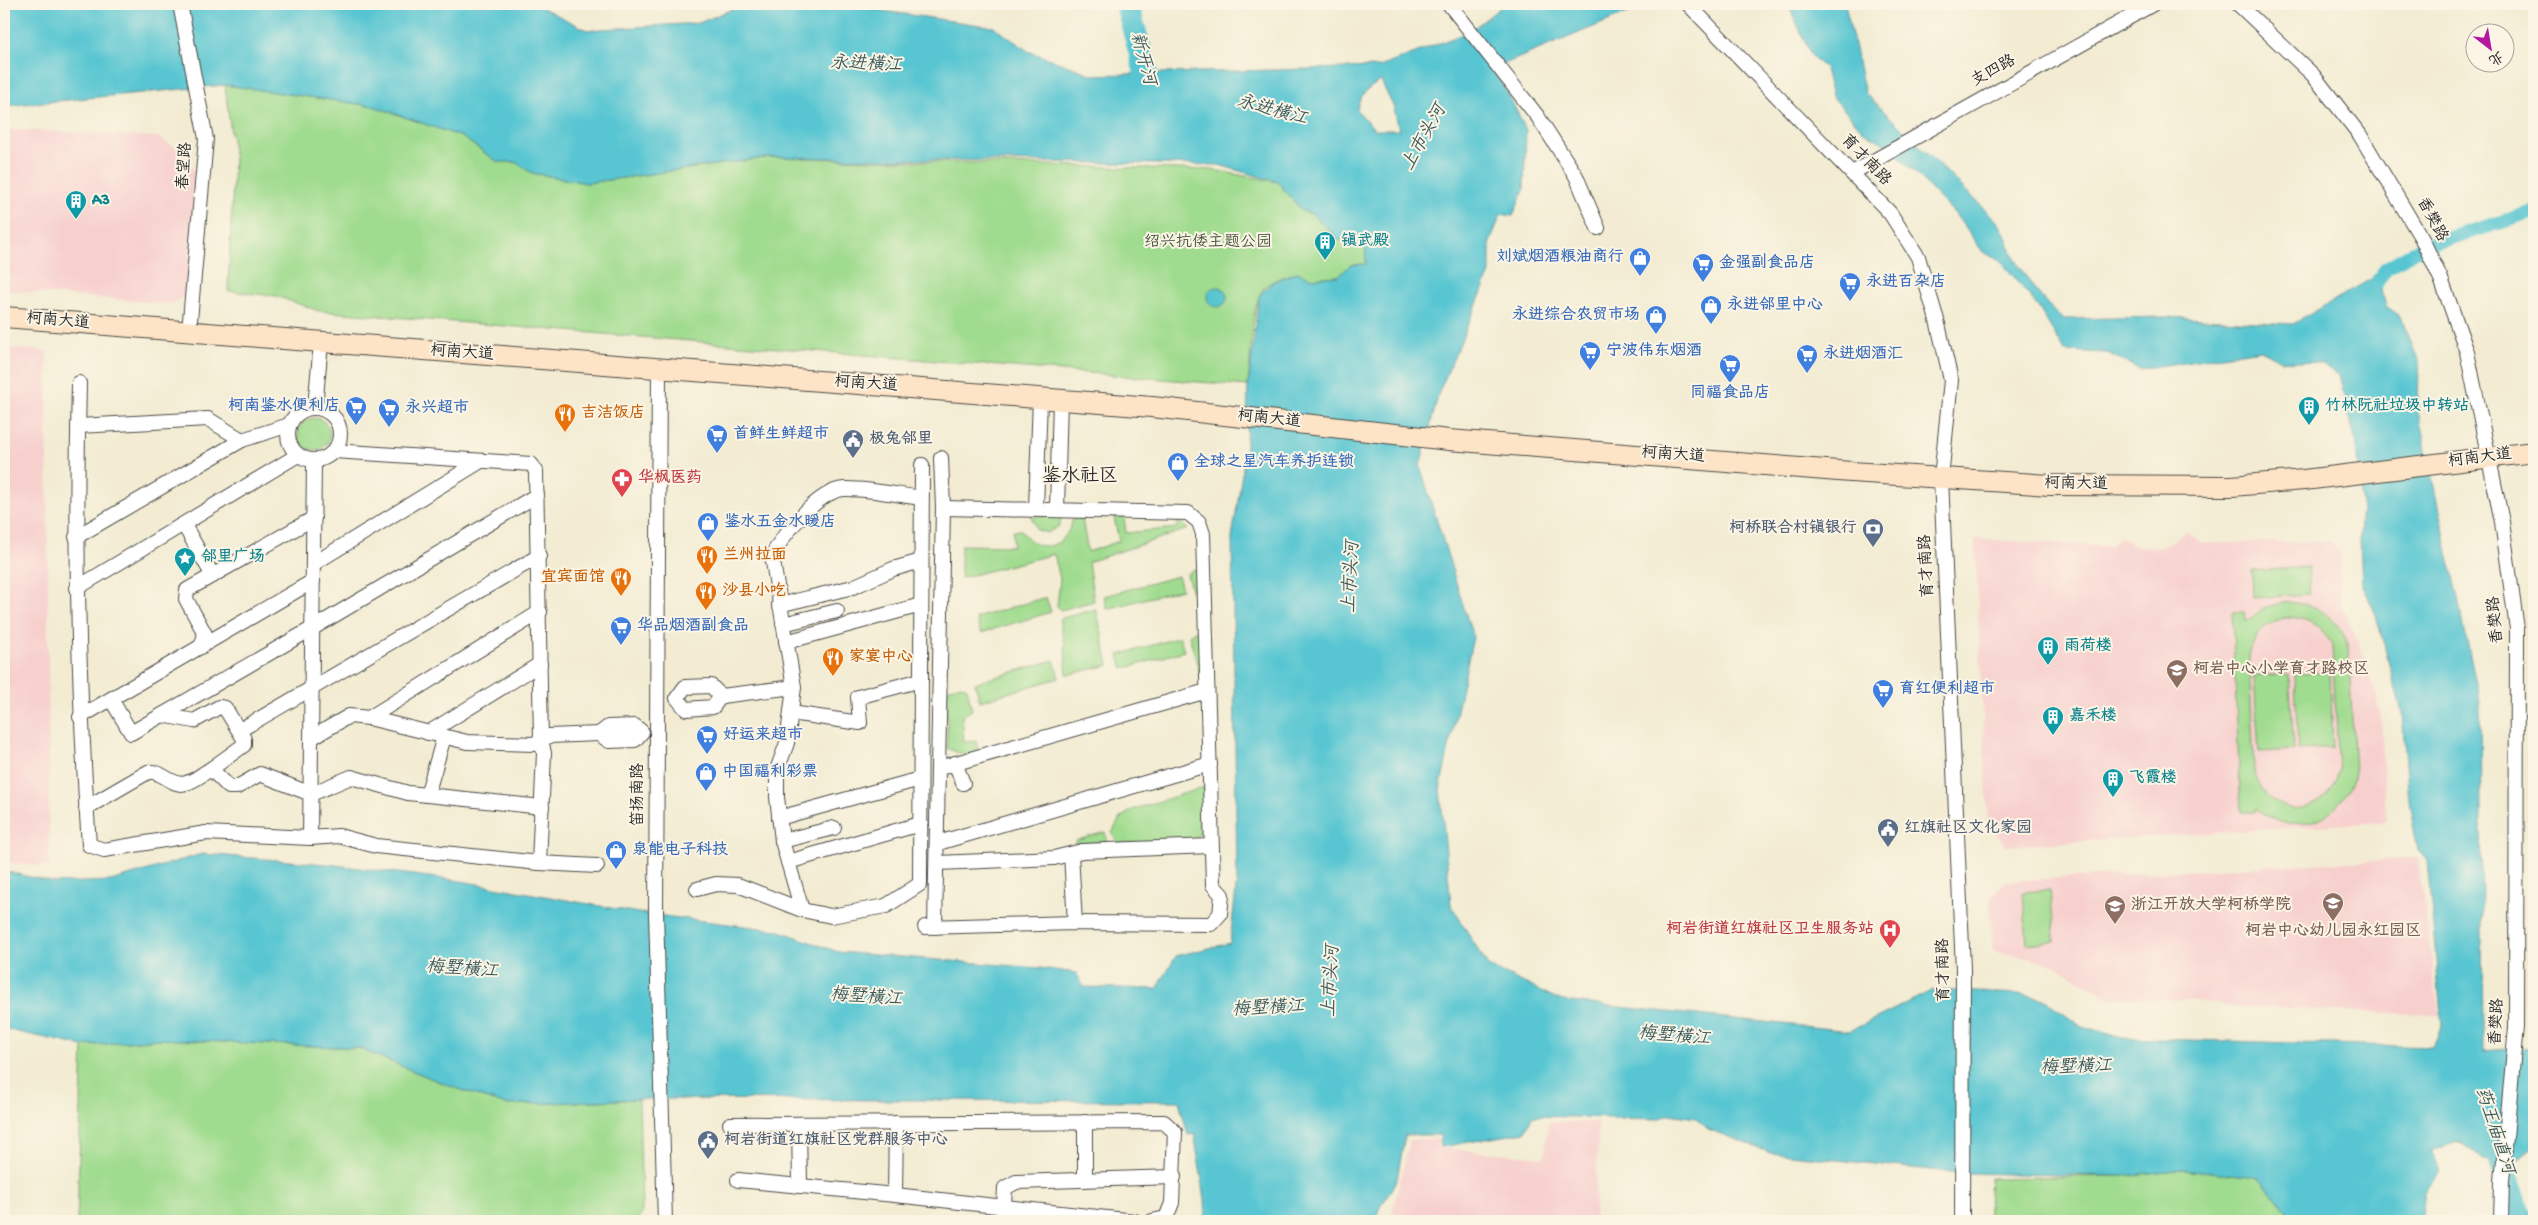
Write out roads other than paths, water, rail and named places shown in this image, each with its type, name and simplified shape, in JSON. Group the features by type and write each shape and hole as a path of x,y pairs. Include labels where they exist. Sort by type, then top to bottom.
{"main road":[{"name":"柯南大道","path":"4,317 1060,400 1188,411 1449,440 1941,478 2095,485 2232,486 2304,480 2534,452"}],"street":[{"name":"春望路","path":"180,4 206,139 189,332"},
{"path":"1449,4 1538,117 1576,176 1598,228"},
{"name":"支四路","path":"1852,173 1927,129 2153,4"},
{"name":"香樊路","path":"2238,4 2313,75 2360,135 2422,238 2441,279 2467,352 2502,522 2517,629 2516,1027 2502,1181 2501,1221"},
{"name":"育才南路","path":"1691,7 1890,213 1918,257 1937,320 1951,380 1941,478 1963,969 1962,1221"},
{"path":"315,408 321,343"},
{"name":"笛扬南路","path":"659,369 656,912 660,1105 665,1221"},
{"path":"79,383 77,588 80,717 89,845 104,850 206,833 310,838 339,836 376,846 539,863 597,866"},
{"path":"1036,508 1040,399"},
{"path":"1057,509 1060,400"},
{"path":"315,408 331,414 339,427 338,444 334,451 321,459 314,460 298,455 288,442 289,425 299,412 315,408"},
{"path":"78,426 208,419 242,440"},
{"path":"76,537 242,440 289,425"},
{"path":"334,451 531,464 536,471 541,740 544,753 539,863"},
{"path":"77,588 298,455"},
{"path":"941,458 943,508 938,863 930,927 1075,923 1211,924 1220,914 1222,894 1212,885 1203,534 1198,522 1188,513 1036,508 943,508"},
{"path":"310,838 313,737 314,460"},
{"path":"314,564 481,461"},
{"path":"697,889 716,884 738,885 802,910 831,916 886,906 920,884 922,465"},
{"path":"802,910 782,842 779,818 777,770 787,743 794,687 772,556 779,542 812,506 827,495 843,489 921,498"},
{"path":"111,699 131,732 313,628 537,495"},
{"path":"201,647 205,634 186,599 187,590 314,518"},
{"path":"184,525 213,576"},
{"path":"240,730 538,556"},
{"path":"779,605 853,587 893,569 921,561"},
{"path":"80,717 313,582"},
{"path":"786,642 921,605"},
{"path":"783,624 837,611"},
{"path":"369,718 540,612"},
{"path":"428,733 540,664"},
{"path":"791,713 860,724 858,697 921,680"},
{"path":"677,698 685,687 712,686 721,696"},
{"path":"677,698 686,709 713,707 721,696 794,687"},
{"path":"939,768 1207,691"},
{"path":"656,698 677,698"},
{"path":"86,808 148,772 156,771 178,784 185,784 212,769 244,745 244,739 240,730 225,708 218,707 194,721 162,715"},
{"path":"313,737 349,716 369,718 467,742 534,744 549,736 599,734 608,727 636,726 642,732 656,732"},
{"path":"427,795 444,737"},
{"path":"955,763 963,783"},
{"path":"938,844 1210,764"},
{"path":"212,769 229,786 237,787 260,774 311,794 351,776 408,793 542,807"},
{"path":"779,818 920,778"},
{"path":"788,862 920,824"},
{"path":"782,842 834,828"},
{"path":"938,863 1054,858 1082,851 1211,846"},
{"path":"1071,854 1075,923"},
{"path":"1085,1122 1085,1180"},
{"path":"730,1124 1164,1122 1175,1132 1172,1203 1166,1218 1152,1221"},
{"path":"895,1195 896,1123"},
{"path":"798,1124 800,1186"},
{"path":"1003,1221 1005,1188 1016,1182 1174,1177"},
{"path":"738,1180 1135,1221"}],"water":[{"path":"4,4 535,4 587,30 699,23 744,4 849,4 883,11 994,27 1028,51 1093,75 1380,67 1470,31 1505,4 1649,4 1492,69 1508,94 1526,130 1524,190 1513,216 1501,214 1490,242 1490,273 1439,392 1420,466 1473,637 1440,789 1451,905 1488,966 1562,1001 1850,1031 1933,990 2020,994 2044,999 2079,1025 2122,1038 2433,1047 2442,1025 2427,860 2418,851 2409,801 2402,712 2376,615 2362,583 2360,537 2362,503 2355,438 2339,375 2320,363 2282,361 2260,350 2139,369 2108,353 2065,351 2038,307 2001,261 1983,252 1955,214 1890,147 1864,132 1832,96 1825,69 1811,55 1788,4 1845,4 1865,93 1995,219 2024,274 2042,298 2063,319 2167,317 2293,324 2378,275 2386,306 2400,316 2419,362 2418,412 2480,702 2483,1051 2534,1047 2534,1146 2518,1159 2493,1164 2458,1142 2430,1151 2440,1171 2425,1191 2421,1221 2295,1221 2259,1177 2183,1169 2123,1176 1960,1173 1771,1153 1708,1129 1696,1118 1669,1114 1658,1119 1532,1116 1525,1132 1441,1147 1440,1135 1405,1135 1397,1179 1373,1221 1206,1221 1205,1199 1194,1134 1188,1135 1179,1101 639,1099 506,1105 447,1085 358,1048 158,1039 83,1046 4,1029 4,871 56,883 111,881 202,854 327,864 461,881 639,913 777,930 838,952 1040,968 1076,973 1084,987 1157,989 1176,956 1230,943 1237,880 1232,538 1246,448 1248,386 1259,296 1272,282 1297,272 1311,278 1339,276 1350,265 1366,264 1365,239 1339,240 1312,214 1302,211 1278,182 1219,165 771,157 587,183 532,173 515,162 498,162 462,137 373,106 225,85 4,106","holes":["1381,81 1394,108 1399,130 1375,130 1357,110 1365,92"]},
{"path":"1217,287 1224,290 1227,297 1224,304 1217,307 1210,304 1207,297 1210,290"}],"waterway":[{"name":"新开河","path":"1127,4 1155,105"},
{"path":"2370,293 2386,268 2424,246 2534,212"},
{"name":"药王庙直河","path":"2499,1152 2523,1221"}],"place":[{"name":"A3","path":"76,220"},
{"name":"镇武殿","path":"1325,261"},
{"name":"刘斌烟酒粮油商行","path":"1640,277"},
{"name":"金强副食品店","path":"1703,283"},
{"name":"永进百杂店","path":"1850,302"},
{"name":"永进邻里中心","path":"1711,325"},
{"name":"永进综合农贸市场","path":"1656,335"},
{"name":"宁波伟东烟酒","path":"1590,371"},
{"name":"永进烟酒汇","path":"1807,374"},
{"name":"同福食品店","path":"1730,384"},
{"name":"柯南鉴水便利店","path":"356,426"},
{"name":"竹林阮社垃圾中转站","path":"2309,426"},
{"name":"永兴超市","path":"389,428"},
{"name":"吉洁饭店","path":"565,433"},
{"name":"首鲜生鲜超市","path":"717,454"},
{"name":"极兔邻里","path":"853,459"},
{"name":"全球之星汽车养护连锁","path":"1178,482"},
{"name":"华枫医药","path":"622,498"},
{"name":"鉴水五金水暖店","path":"708,542"},
{"name":"柯桥联合村镇银行","path":"1873,548"},
{"name":"兰州拉面","path":"707,575"},
{"name":"邻里广场","path":"185,577"},
{"name":"宜宾面馆","path":"621,597"},
{"name":"沙县小吃","path":"706,611"},
{"name":"华品烟酒副食品","path":"621,646"},
{"name":"雨荷楼","path":"2048,666"},
{"name":"家宴中心","path":"833,677"},
{"name":"柯岩中心小学育才路校区","path":"2177,689"},
{"name":"育红便利超市","path":"1883,709"},
{"name":"嘉禾楼","path":"2053,736"},
{"name":"好运来超市","path":"707,755"},
{"name":"中国福利彩票","path":"706,792"},
{"name":"飞霞楼","path":"2113,798"},
{"name":"红旗社区文化家园","path":"1888,848"},
{"name":"泉能电子科技","path":"616,870"},
{"name":"柯岩中心幼儿园永红园区","path":"2333,922"},
{"name":"浙江开放大学柯桥学院","path":"2115,925"},
{"name":"柯岩街道红旗社区卫生服务站","path":"1890,949"},
{"name":"柯岩街道红旗社区党群服务中心","path":"708,1160"}],"district":[{"name":"鉴水社区","path":"1080,477"}],"water label":[{"name":"永进横江","path":"866,65"},
{"name":"永进横江","path":"1272,111"},
{"name":"上市头河","path":"1425,138"},
{"name":"上市头河","path":"1352,577"},
{"name":"梅墅横江","path":"462,970"},
{"name":"上市头河","path":"1332,981"},
{"name":"梅墅横江","path":"866,998"},
{"name":"梅墅横江","path":"1268,1009"},
{"name":"梅墅横江","path":"1674,1037"},
{"name":"梅墅横江","path":"2076,1068"}],"park label":[{"name":"绍兴抗倭主题公园","path":"1208,243"}]}
